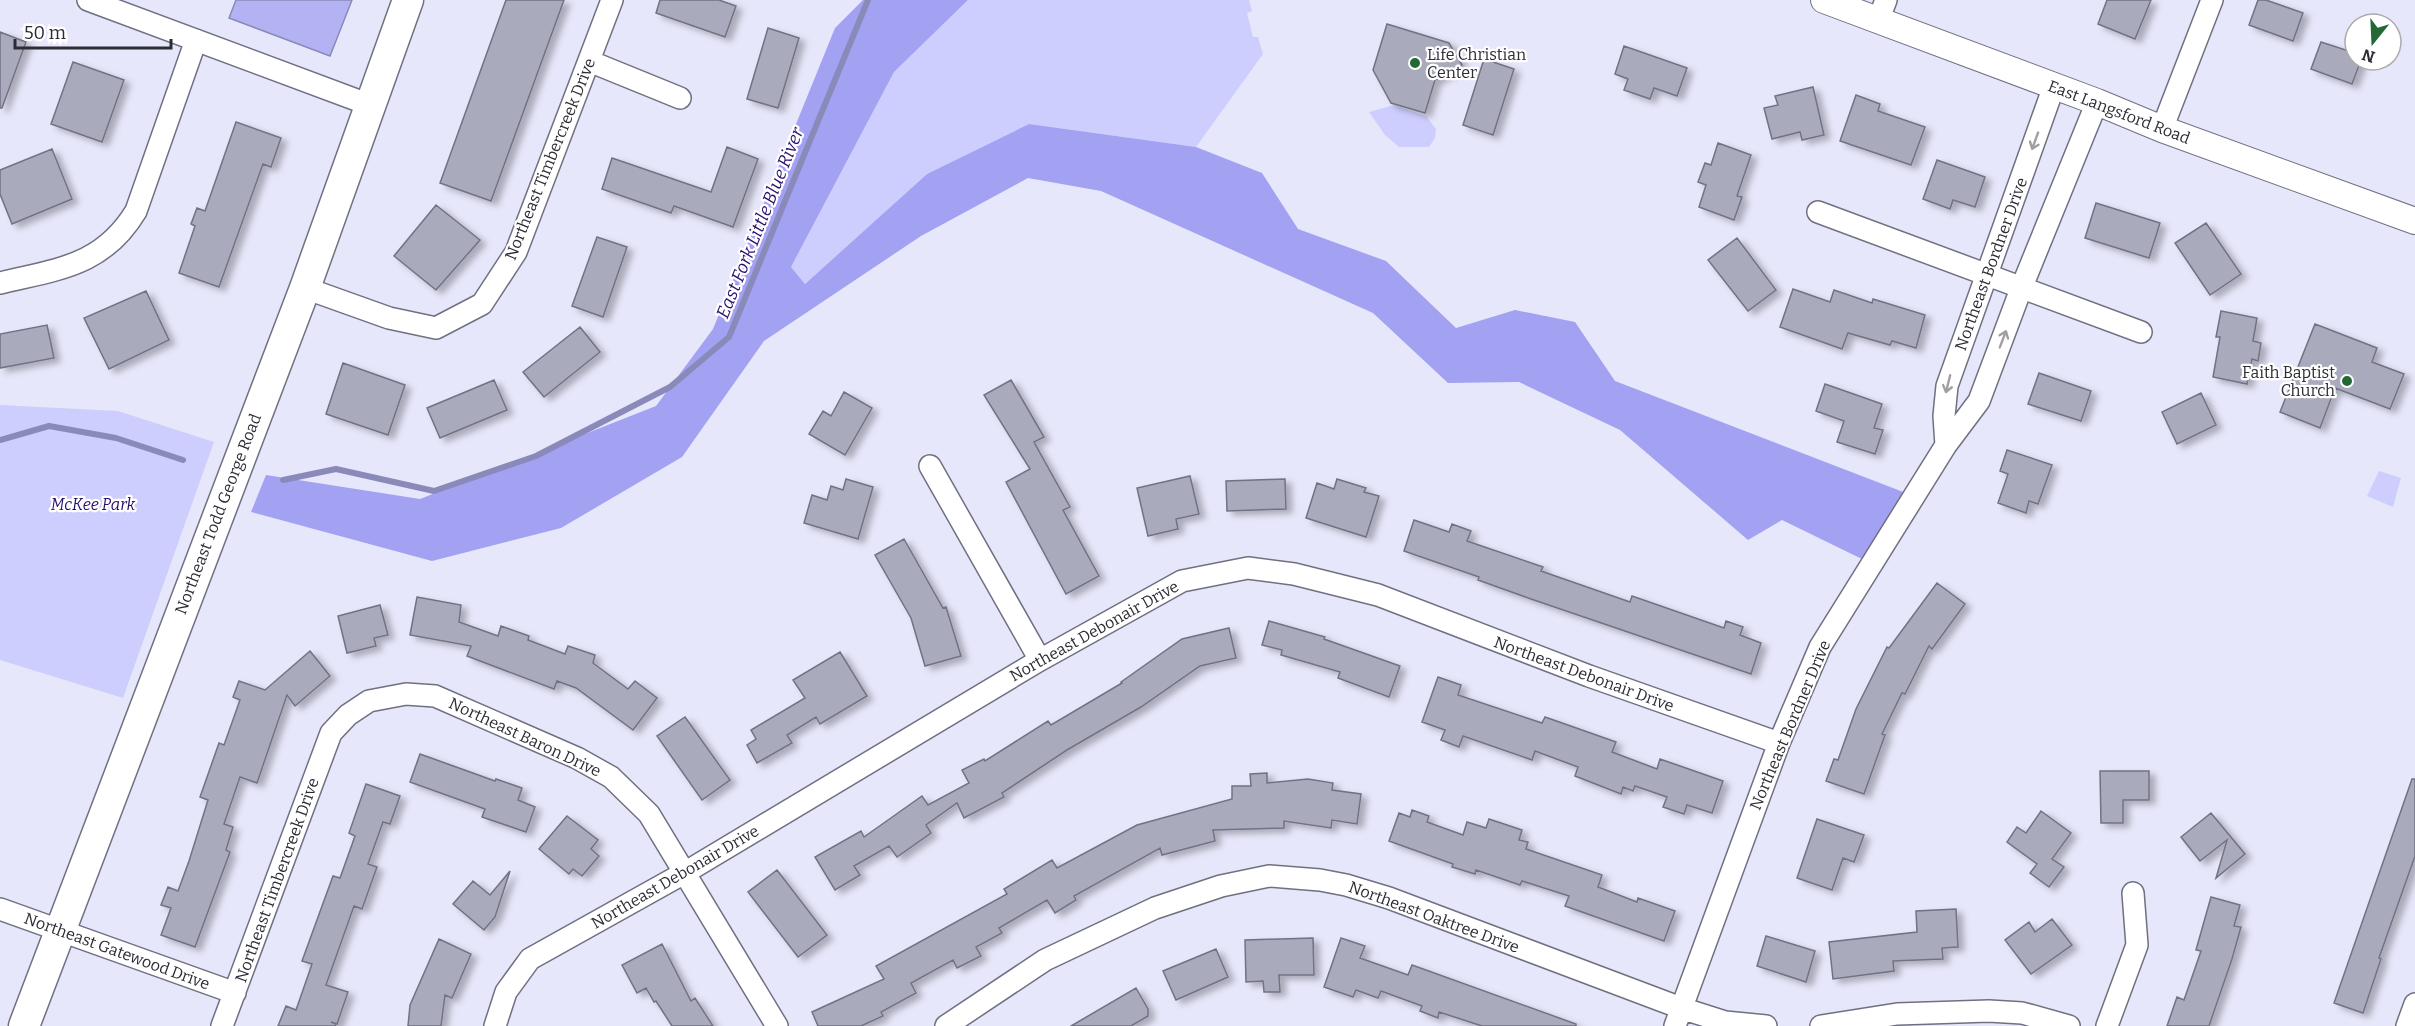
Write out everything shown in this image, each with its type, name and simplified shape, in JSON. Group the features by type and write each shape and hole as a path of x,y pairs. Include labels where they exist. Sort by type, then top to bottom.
{"main road":[{"name":"Northeast Todd George Road","path":"24,1026 304,288 408,0"}],"street":[{"path":"88,0 370,105"},
{"name":"Northeast Timbercreek Drive","path":"304,288 389,318 436,328 482,304 516,252 612,0"},
{"name":"East Langsford Road","path":"1824,0 1882,10 2054,86 2162,129 2415,221"},
{"path":"2162,129 2212,0"},
{"path":"0,283 67,267 95,255 124,230 136,211 196,40"},
{"path":"589,61 680,98"},
{"name":"Northeast Bordner Drive","path":"1946,445 1944,416 1947,386 2054,86"},
{"name":"Northeast Bordner Drive","path":"1678,1017 1779,743 1820,647 1946,445 1979,400 2021,289 2097,102"},
{"path":"1818,212 2141,332"},
{"path":"930,466 1040,660"},
{"name":"Northeast Debonair Drive","path":"495,1026 506,992 531,959 686,872 1040,660 1182,581 1248,568 1294,574 1378,595 1589,676 1779,743"},
{"name":"Northeast Baron Drive","path":"331,733 348,715 369,701 406,694 435,696 577,758 611,777 649,814 777,1026"},
{"name":"Northeast Timbercreek Drive","path":"222,1026 331,733"},
{"name":"Northeast Oaktree Drive","path":"946,1026 1045,960 1145,912 1221,886 1269,876 1320,880 1389,898 1678,1017 1766,1026"},
{"path":"2107,1026 2137,945 2133,893"},
{"name":"Northeast Gatewood Drive","path":"0,909 235,993"},
{"path":"2407,1026 2415,1005"},
{"path":"1821,1026 1897,1014 1989,1011 2022,1013 2069,1026"}],"green space":[{"path":"968,0 1249,0 1252,11 1247,13 1253,37 1258,37 1263,54 1196,147 1029,124 927,174 805,284 791,267 894,72"},
{"path":"1394,105 1426,116 1436,129 1435,138 1429,147 1399,147 1385,135 1369,112"},
{"name":"McKee Park","path":"0,405 118,411 214,442 123,698 0,660"},
{"path":"2379,471 2401,478 2393,507 2367,496"}],"shaded area":[{"path":"236,0 352,0 330,56 229,18"},
{"path":"863,0 968,0 894,72 791,267 805,284 927,174 1029,124 1196,147 1262,173 1298,229 1386,261 1456,328 1515,310 1575,322 1615,381 1911,495 1864,560 1782,520 1748,540 1620,430 1519,382 1448,383 1373,313 1101,191 1028,178 921,236 764,341 682,457 561,528 432,561 251,512 266,475 420,499 656,406 713,329 835,28"}],"building":[{"path":"506,0 564,0 491,201 440,183"},
{"path":"660,0 719,0 736,6 725,37 656,13"},
{"path":"2107,0 2151,0 2135,39 2098,24"},
{"path":"2258,0 2266,0 2303,13 2293,41 2249,25"},
{"name":"Life Christian Center","path":"1387,24 1449,43 1462,65 1435,80 1425,113 1391,103 1373,70"},
{"path":"768,28 799,38 778,108 747,99"},
{"path":"0,32 26,42 2,108 0,108"},
{"path":"2321,42 2343,49 2343,72 2356,72 2352,84 2311,69"},
{"path":"1624,46 1687,68 1677,96 1654,88 1650,99 1624,90 1628,79 1615,74"},
{"path":"1484,59 1514,69 1493,135 1463,125"},
{"path":"73,62 124,80 102,142 51,124"},
{"path":"1813,87 1824,135 1802,140 1800,132 1772,139 1764,108 1778,105 1775,96"},
{"path":"1856,95 1880,104 1878,111 1925,127 1911,165 1840,141"},
{"path":"236,122 281,138 271,167 263,164 219,287 179,273 195,226 191,224 197,208 205,211"},
{"path":"1718,143 1751,155 1737,196 1742,197 1734,220 1699,207 1706,185 1698,182 1705,163 1711,165"},
{"path":"727,147 758,159 733,227 674,206 671,213 602,189 612,158 711,192"},
{"path":"52,149 72,199 12,224 0,194 0,170"},
{"path":"1937,160 1985,177 1975,207 1953,200 1950,209 1923,199"},
{"path":"2096,203 2160,223 2149,258 2085,238"},
{"path":"436,205 480,240 436,290 394,256"},
{"path":"2206,223 2241,274 2210,295 2175,243"},
{"path":"597,237 627,247 603,317 572,306"},
{"path":"1737,238 1776,290 1748,311 1708,260"},
{"path":"1793,289 1830,302 1834,290 1872,303 1873,299 1925,315 1916,348 1892,341 1890,345 1848,333 1842,349 1780,327"},
{"path":"146,291 169,340 109,369 84,318"},
{"path":"2221,311 2257,318 2253,341 2261,343 2258,361 2252,359 2247,384 2213,377 2220,337 2216,337"},
{"name":"Faith Baptist Church","path":"2315,324 2377,348 2372,362 2404,374 2390,409 2335,388 2320,428 2280,412"},
{"path":"47,325 54,358 0,368 0,334"},
{"path":"580,327 600,352 544,397 523,372"},
{"path":"343,363 405,385 388,435 326,414"},
{"path":"2039,373 2091,391 2081,421 2028,404"},
{"path":"494,380 507,410 440,438 427,408"},
{"path":"1011,380 1044,437 1034,442 1070,507 1063,510 1099,576 1066,594 1006,482 1030,469 984,395"},
{"path":"1825,384 1882,404 1874,428 1883,430 1875,454 1837,442 1844,421 1816,411"},
{"path":"844,392 872,408 845,455 809,434 823,411 831,416"},
{"path":"2201,393 2216,425 2177,444 2162,412"},
{"path":"2007,450 2052,465 2038,504 2029,501 2026,513 1998,503 2008,474 2000,471"},
{"path":"1190,476 1199,514 1176,519 1178,529 1148,536 1137,488"},
{"path":"846,479 873,487 858,539 804,523 812,495 827,500 831,486 843,490"},
{"path":"1285,479 1286,509 1227,511 1226,481"},
{"path":"1337,479 1366,488 1364,492 1379,496 1366,537 1306,518 1317,483 1334,489"},
{"path":"1414,520 1449,532 1452,524 1471,531 1467,541 1543,567 1541,571 1630,602 1632,596 1724,628 1726,621 1743,627 1740,635 1761,643 1751,674 1531,599 1478,580 1479,577 1404,551"},
{"path":"904,539 943,608 946,607 961,656 925,666 911,618 875,555"},
{"path":"1937,583 1965,604 1932,649 1929,646 1905,694 1902,693 1882,734 1885,735 1864,794 1826,781 1834,759 1838,760 1856,709 1887,647 1889,648"},
{"path":"417,597 461,605 459,622 498,636 501,626 529,636 528,640 565,654 568,646 595,655 593,663 628,689 635,681 657,698 633,730 576,688 557,681 554,689 467,656 471,646 410,635"},
{"path":"380,605 388,635 374,638 376,646 347,653 338,616"},
{"path":"1269,621 1325,637 1324,639 1400,666 1389,697 1338,678 1340,672 1281,655 1282,650 1262,645"},
{"path":"1229,628 1236,658 1200,666 1141,707 1067,750 1002,793 1004,797 964,818 957,803 926,825 931,833 897,857 889,846 854,866 860,875 835,890 815,857 861,831 864,837 922,796 928,805 969,783 962,770 984,759 985,761 1048,721 1051,725 1122,683 1182,639"},
{"path":"310,651 330,676 295,706 287,695 257,783 240,777 224,824 233,827 226,850 230,852 195,947 161,935 171,908 161,905 168,887 178,891 189,861 208,800 200,797 219,743 224,745 240,700 233,697 239,681 265,690"},
{"path":"840,652 867,696 820,724 816,717 787,735 792,743 757,763 747,745 756,739 751,730 805,698 793,680"},
{"path":"1438,677 1461,685 1458,695 1542,723 1545,717 1616,742 1612,752 1657,769 1660,759 1723,781 1712,813 1687,805 1684,814 1663,807 1667,797 1635,786 1633,791 1623,787 1621,794 1575,776 1578,767 1535,751 1532,760 1463,736 1459,747 1441,740 1445,730 1422,722"},
{"path":"685,717 730,780 702,800 657,736"},
{"path":"420,754 495,781 496,779 522,788 518,800 535,807 526,832 482,817 485,809 410,782"},
{"path":"2100,771 2149,771 2149,800 2123,800 2123,823 2101,823"},
{"path":"1267,773 1267,783 1308,779 1333,783 1332,790 1361,794 1357,824 1332,820 1331,828 1284,821 1284,828 1213,830 1215,841 1162,855 1160,848 1074,896 1076,900 1055,913 1047,900 999,928 1002,933 976,947 981,956 957,968 953,960 911,983 916,993 881,1012 883,1016 861,1026 818,1026 812,1012 884,979 876,966 1007,894 1004,889 1052,860 1057,868 1137,825 1232,799 1232,786 1251,786 1250,774"},
{"path":"2412,779 2415,779 2415,856 2379,958 2381,959 2363,1013 2334,1003"},
{"path":"366,784 400,796 390,824 383,822 368,864 377,867 362,909 354,906 326,985 348,992 337,1024 331,1022 336,1024 335,1026 278,1026 286,1006 296,1010 312,964 302,961 333,876 340,878 355,836 349,833"},
{"path":"1412,810 1429,816 1427,822 1463,835 1467,822 1486,828 1489,819 1522,830 1519,840 1528,842 1526,849 1602,875 1598,887 1637,902 1638,898 1675,911 1664,941 1565,906 1569,896 1522,881 1520,885 1476,870 1475,874 1452,867 1453,864 1389,841 1399,813 1410,817"},
{"path":"2041,811 2071,833 2052,859 2064,867 2049,887 2030,873 2037,864 2007,842 2017,827 2026,833"},
{"path":"2211,813 2245,854 2216,878 2227,840 2200,861 2181,837"},
{"path":"567,816 598,840 591,849 599,856 582,876 573,869 569,874 539,849"},
{"path":"1817,819 1864,835 1854,862 1843,858 1832,890 1797,878"},
{"path":"777,870 827,935 798,957 748,892"},
{"path":"510,871 495,917 484,930 453,904 473,881 490,895"},
{"path":"2211,897 2240,905 2234,926 2241,927 2232,959 2209,1026 2167,1026 2177,997 2184,1000 2201,951 2196,950"},
{"path":"1956,909 1958,947 1942,948 1943,959 1893,961 1894,971 1833,979 1829,942 1917,932 1916,911"},
{"path":"2052,919 2072,945 2031,974 2005,940 2029,922 2035,932"},
{"path":"1766,936 1815,951 1806,982 1757,966"},
{"path":"1313,938 1314,975 1279,975 1280,992 1264,992 1263,981 1246,982 1245,940"},
{"path":"1341,938 1365,946 1360,958 1408,975 1412,965 1576,1024 1576,1026 1482,1026 1439,1012 1438,1018 1420,1011 1422,1006 1381,991 1378,998 1356,990 1353,997 1324,987"},
{"path":"439,939 471,954 452,998 445,995 441,1026 408,1026 410,1005"},
{"path":"662,944 691,1001 695,998 713,1026 672,1026 646,988 637,993 622,965"},
{"path":"1216,949 1228,977 1176,1000 1163,971"},
{"path":"1136,988 1148,1009 1148,1016 1131,1026 1071,1026"}],"waterway":[{"name":"East Fork Little Blue River","path":"283,480 336,469 434,491 536,456 670,387 729,337 868,0"},
{"name":"East Fork Little Blue River","path":"0,440 49,426 116,438 183,460"}],"place":[{"name":"Life Christian Center","path":"1415,63"},
{"name":"Faith Baptist Church","path":"2347,381"}]}
